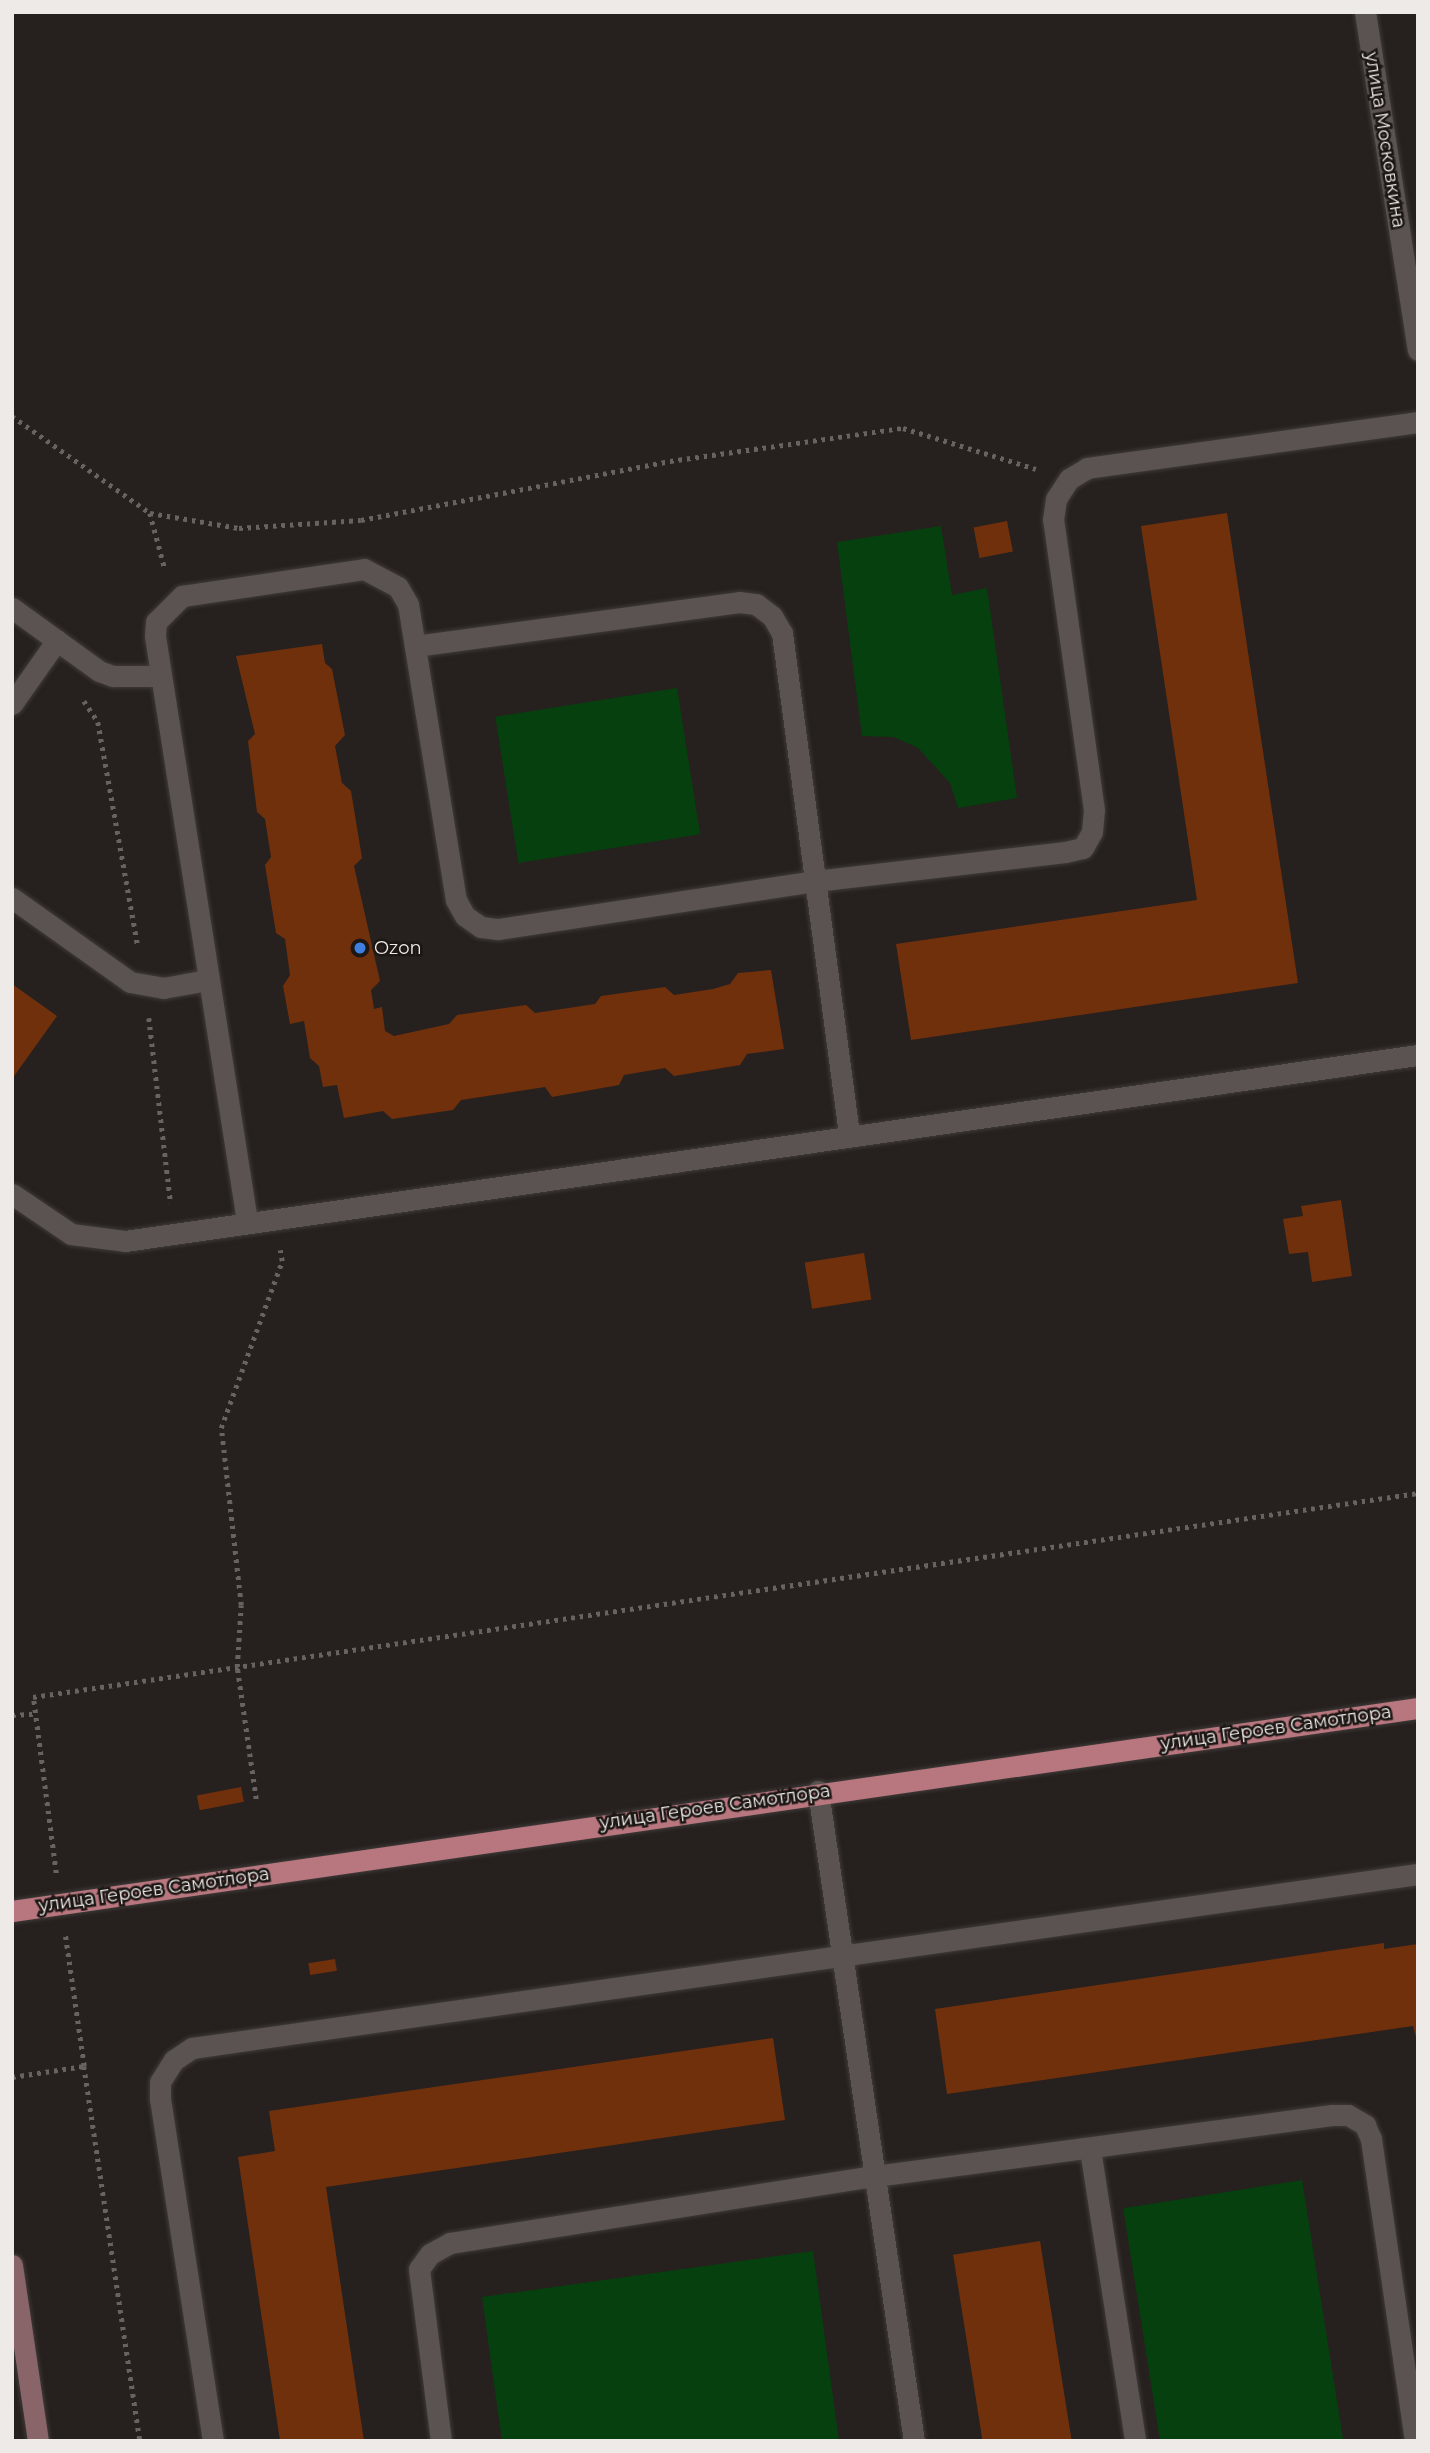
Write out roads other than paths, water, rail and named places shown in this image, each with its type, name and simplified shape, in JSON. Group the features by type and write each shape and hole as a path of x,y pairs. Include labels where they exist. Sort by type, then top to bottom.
{"main road":[{"name":"улица Героев Самотлора","path":"12,1910 818,1791 1418,1708"},
{"path":"12,2265 38,2441"}],"street":[{"name":"улица Московкина","path":"1365,12 1418,350"},
{"path":"247,1221 159,676 156,622 182,596 364,569 398,587 408,604 456,900 465,916 481,927 498,929 815,881 1083,848 1092,832 1094,810 1053,520 1056,499 1069,479 1087,468 1418,422"},
{"path":"415,646 739,602 756,604 772,616 782,633 849,1134"},
{"path":"12,608 113,676 159,676"},
{"path":"12,704 57,640"},
{"path":"12,898 130,982 163,988 208,980"},
{"path":"12,1194 71,1234 98,1240 125,1241 849,1134 1418,1055"},
{"path":"818,1791 914,2441"},
{"path":"213,2441 160,2099 160,2081 174,2060 192,2048 1418,1874"},
{"path":"441,2441 419,2289 419,2269 430,2253 450,2243 875,2176 1332,2115 1348,2115 1365,2125 1371,2139 1415,2441"},
{"path":"1090,2149 1135,2441"}],"place":[{"name":"Ozon","path":"360,948"}]}
